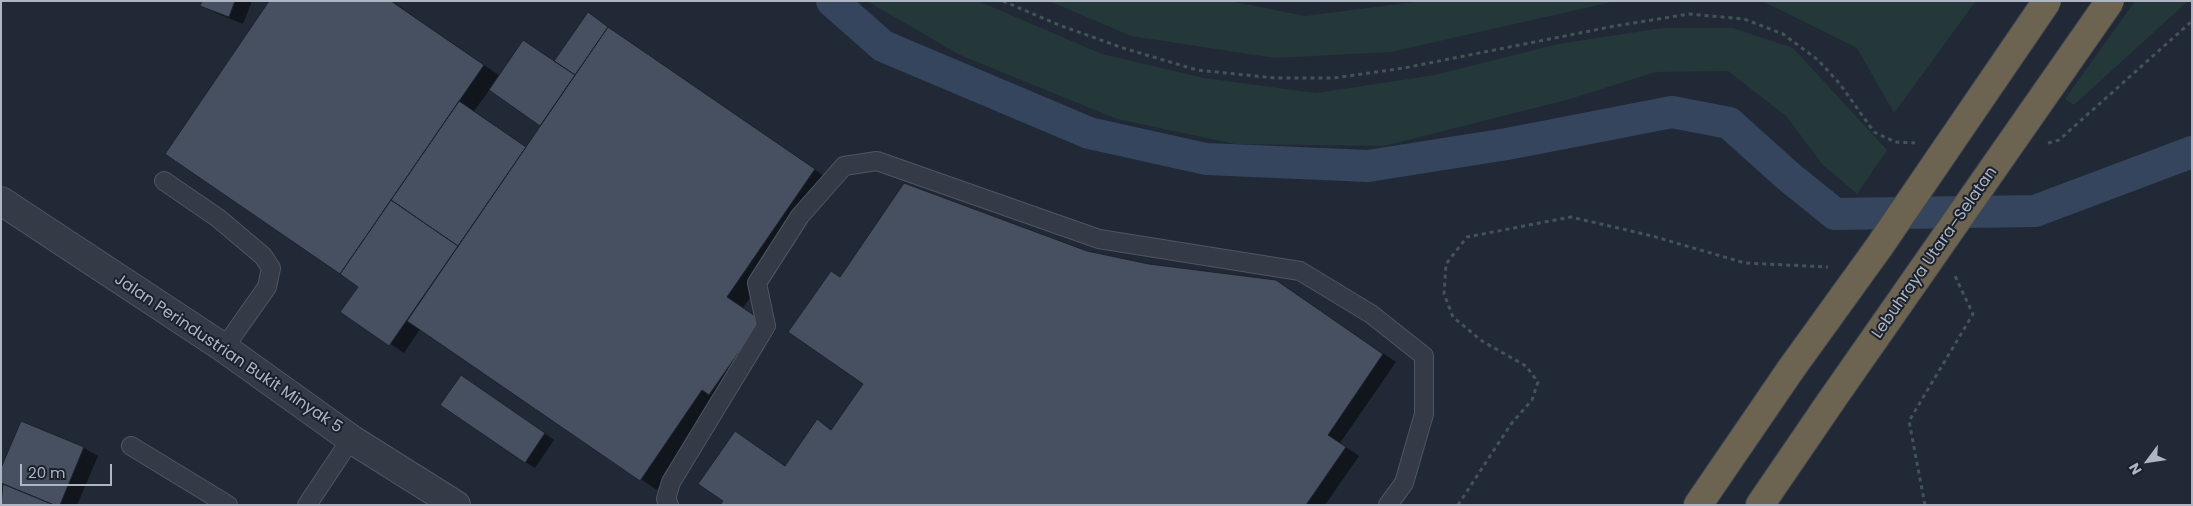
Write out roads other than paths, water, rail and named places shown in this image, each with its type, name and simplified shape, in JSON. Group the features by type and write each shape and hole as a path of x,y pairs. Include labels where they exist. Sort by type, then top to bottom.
{"highway":[{"path":"1698,505 1791,369 1879,247 2047,1"},
{"name":"Lebuhraya Utara–Selatan","path":"1760,505 2110,1"}],"street":[{"name":"Jalan Perindustrian Bukit Minyak 5","path":"1,201 224,348 351,438 456,505"}],"lane":[{"path":"669,505 666,499 671,482 766,326 757,283 800,216 844,166 877,161 1099,239 1300,271 1371,314 1424,356 1424,414 1404,483 1388,505"},
{"path":"164,181 218,218 263,256 271,268 267,287 224,348"},
{"path":"307,505 351,438"},
{"path":"131,446 228,505"}],"waterway":[{"path":"832,1 883,46 1089,133 1206,159 1368,166 1507,144 1672,112 1729,123 1788,176 1835,214 2035,211 2192,152"}]}
